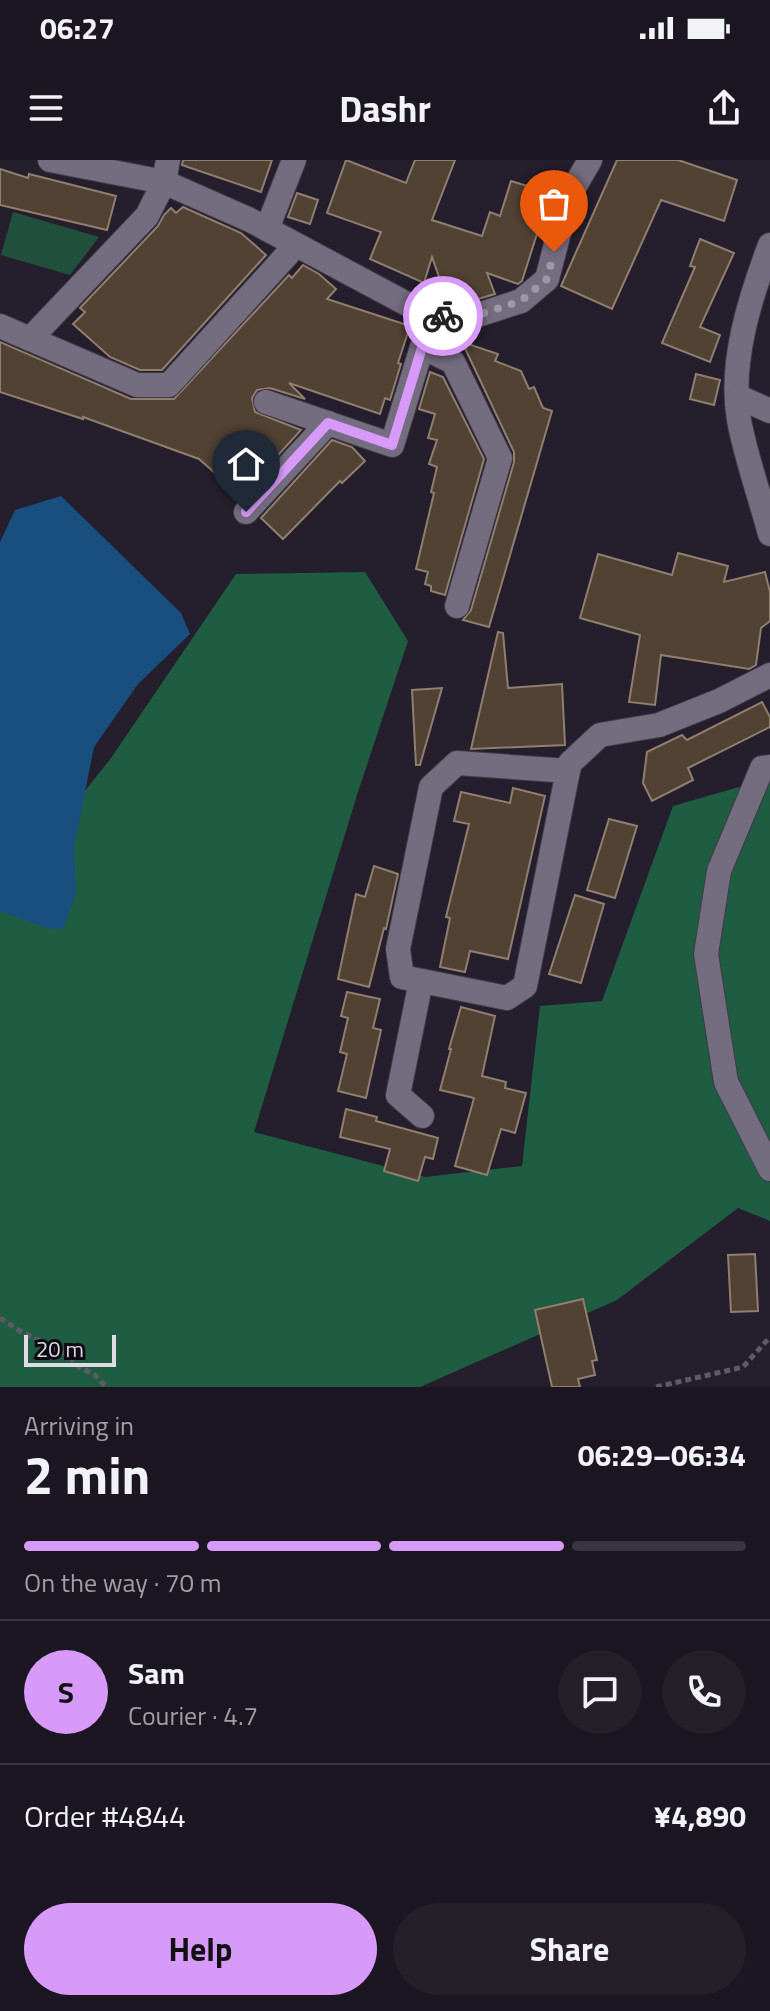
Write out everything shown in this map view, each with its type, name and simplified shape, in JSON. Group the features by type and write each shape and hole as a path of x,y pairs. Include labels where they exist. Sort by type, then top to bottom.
{"street":[{"path":"50,160 166,171 409,305 459,321 521,301 547,279 568,198 590,160"},
{"path":"267,229 294,160"},
{"path":"30,339 147,216 166,171"},
{"path":"0,326 137,385 169,385 296,245"},
{"path":"770,245 755,285 738,355 739,419 770,534"},
{"path":"266,402 392,445 433,312"},
{"path":"422,347 453,362 500,458 457,606"},
{"path":"739,397 770,411"},
{"path":"246,512 328,423"},
{"path":"568,771 457,763 431,787 398,949 402,977 507,998 525,986 570,763 600,735 659,725 719,701 770,675"},
{"path":"770,767 762,768 719,871 706,954 726,1082 770,1169"},
{"path":"421,981 398,1095 422,1116"}],"path":[{"path":"0,1318 68,1355 106,1387"},
{"path":"656,1387 743,1367 770,1337"}],"green space":[{"path":"13,212 99,237 70,275 1,255"},
{"path":"365,572 408,641 357,795 254,1132 425,1177 522,1166 540,1006 602,1001 673,806 770,778 770,1221 738,1208 617,1300 420,1387 0,1387 0,857 31,859 111,758 236,574"}],"water":[{"path":"61,496 181,613 190,634 138,684 94,747 74,847 76,894 63,929 47,928 0,911 0,542 15,510"}],"building":[{"path":"183,160 272,160 261,192 182,165"},
{"path":"346,160 406,183 415,160 455,160 432,220 482,236 490,212 500,216 511,181 550,193 522,281 518,284 487,273 495,294 468,302 444,291 432,257 424,283 370,259 381,232 327,213"},
{"path":"617,160 678,160 737,180 724,221 661,200 612,309 561,286"},
{"path":"0,169 28,178 29,174 116,196 107,230 0,205"},
{"path":"297,193 318,200 310,224 288,217"},
{"path":"183,207 241,233 266,255 162,370 140,370 110,357 73,324 85,312 80,308 158,226 164,215 171,208 176,213"},
{"path":"700,239 734,253 700,327 720,335 710,362 662,343 695,267 690,266"},
{"path":"303,265 336,289 327,299 410,326 398,363 401,364 390,400 385,398 380,414 289,383 305,399 270,388 257,390 252,398 255,412 301,430 241,496 199,459 83,417 0,392 0,342 131,399 174,399 289,275 292,278"},
{"path":"462,342 498,354 495,361 521,371 529,389 534,387 543,408 552,411 489,627 463,620 471,610 514,462 514,452"},
{"path":"430,372 443,377 484,459 445,595 431,591 431,586 425,584 428,572 416,569 437,467 429,464 437,440 428,438 435,414 419,409"},
{"path":"696,374 720,380 714,405 690,399"},
{"path":"332,440 352,447 365,461 342,483 340,481 283,539 261,518"},
{"path":"678,553 728,566 724,582 765,572 770,592 770,621 761,628 756,665 749,669 661,655 655,705 629,702 640,635 580,618 598,554 672,575"},
{"path":"498,632 503,633 508,688 562,684 565,745 471,749"},
{"path":"442,688 420,765 416,765 412,690"},
{"path":"762,702 770,717 770,727 688,768 693,780 652,801 643,783 647,752 682,735 687,740"},
{"path":"513,788 545,796 508,959 470,951 465,972 440,967 450,918 446,917 469,824 454,821 461,792 510,803"},
{"path":"609,819 637,826 615,898 587,890"},
{"path":"374,866 398,874 369,987 338,979 356,894 365,897"},
{"path":"575,895 604,904 581,983 549,974"},
{"path":"347,992 380,999 373,1028 381,1030 366,1098 338,1091 347,1054 340,1052 348,1018 341,1016"},
{"path":"461,1007 495,1016 482,1076 506,1082 505,1088 526,1093 515,1133 501,1129 487,1175 455,1166 474,1098 440,1090"},
{"path":"346,1109 377,1117 376,1121 438,1138 433,1159 425,1157 418,1181 384,1171 390,1149 340,1137"},
{"path":"755,1254 758,1311 731,1312 728,1255"},
{"path":"583,1299 597,1360 592,1361 595,1375 578,1379 580,1387 552,1387 535,1310"}],"way so far":[{"path":"443,316 459,321 521,301 547,279 554,252"}],"route":[{"path":"246,512 328,423 392,445 433,312 443,316"}]}
